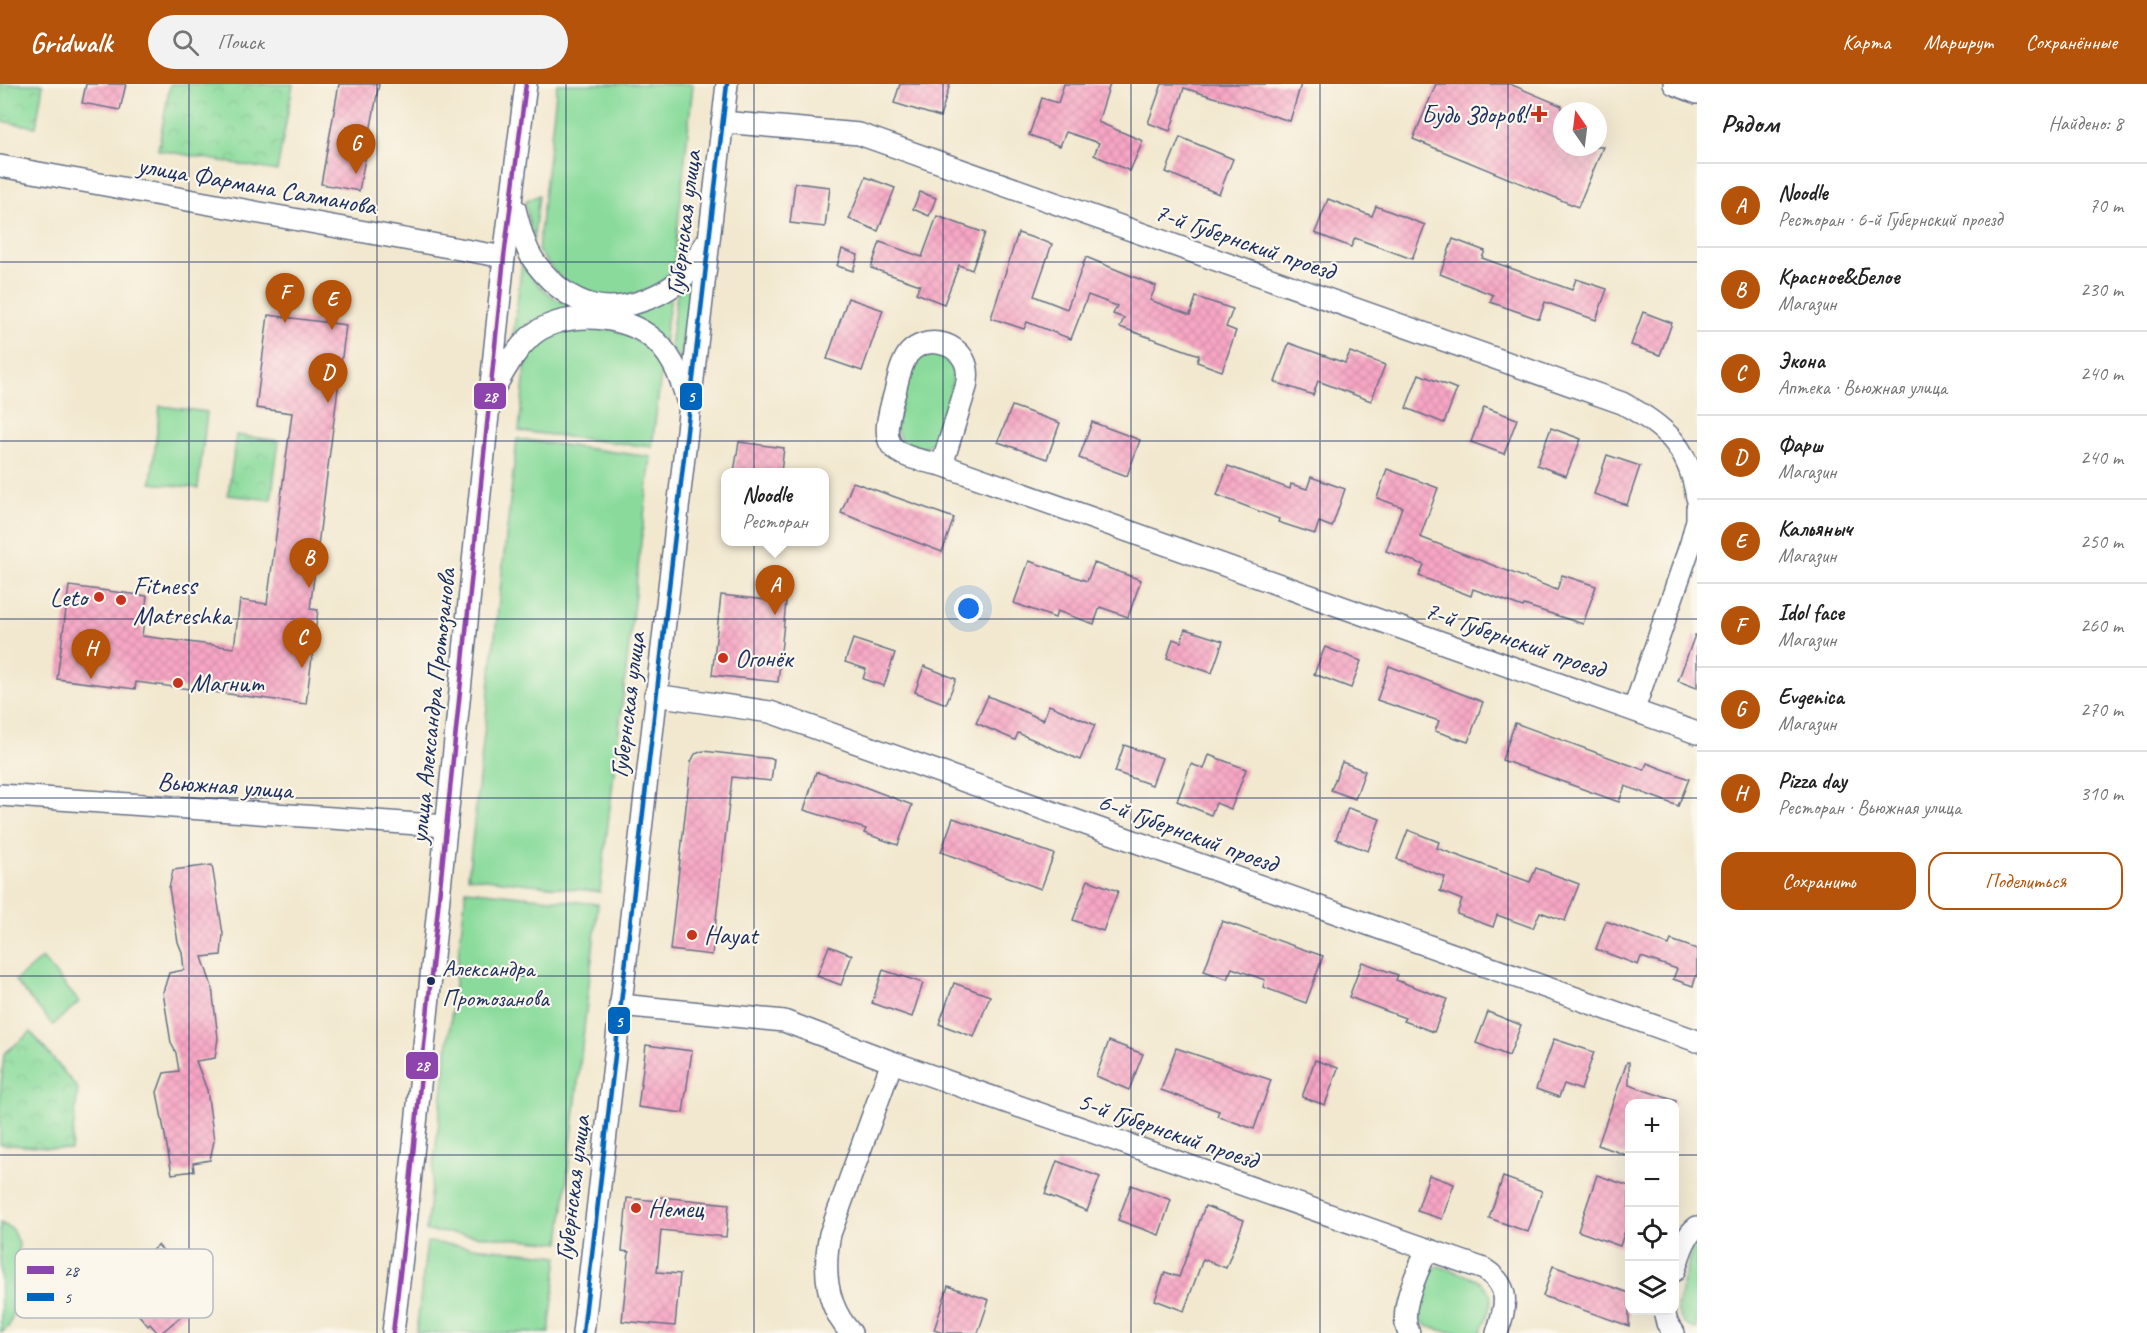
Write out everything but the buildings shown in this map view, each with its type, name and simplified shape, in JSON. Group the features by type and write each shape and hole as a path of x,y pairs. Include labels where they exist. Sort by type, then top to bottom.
{"street":[{"name":"улица Александра Протозанова","path":"393,1333 492,394 504,257 526,84"},
{"name":"Губернская улица","path":"583,1333 727,84"},
{"path":"1674,84 1697,93"},
{"name":"7-й Губернский проезд","path":"722,122 859,134 1622,403 1647,416 1677,444 1687,461 1694,480 1697,498"},
{"name":"улица Фармана Салманова","path":"0,166 504,257"},
{"path":"513,197 521,233 535,264 562,291 594,305 628,306 659,295 688,272 709,238"},
{"path":"492,394 512,357 532,335 562,320 591,318 618,321 647,334 666,353 681,377 690,410"},
{"name":"7-й Губернский проезд","path":"942,465 968,374 965,362 957,351 946,344 933,342 920,345 909,353 903,364 888,415 886,428 889,441 897,451 908,458 942,465 1697,733"},
{"path":"1634,709 1691,543 1697,508"},
{"name":"6-й Губернский проезд","path":"656,695 770,712 1697,1041"},
{"name":"Вьюжная улица","path":"0,795 447,826"},
{"name":"5-й Губернский проезд","path":"620,1005 784,1021 892,1062 1484,1269 1495,1276 1502,1287 1505,1300 1497,1333"},
{"path":"851,1333 836,1312 829,1293 826,1253 830,1234 892,1062"},
{"path":"1678,1261 1684,1243 1691,1231 1697,1227"},
{"path":"1409,1333 1404,1317 1406,1304 1426,1250"},
{"path":"1665,1315 1674,1333"}],"green space":[{"path":"0,84 43,84 36,127 0,121"},
{"path":"170,84 293,84 277,171 158,150"},
{"path":"557,84 693,84 673,270 649,289 612,298 587,295 562,279 538,251"},
{"path":"539,195 533,243 525,202"},
{"path":"522,262 545,291 559,301 577,309 533,322 513,337"},
{"path":"691,280 681,361 670,347 677,293"},
{"path":"671,296 664,342 620,315"},
{"path":"580,325 616,330 638,339 654,351 662,366 652,447 519,431 527,350 541,338"},
{"path":"924,352 941,353 950,359 952,380 937,438 928,446 920,448 901,442 895,426 911,367 917,357"},
{"path":"160,406 207,412 198,488 151,483"},
{"path":"236,435 279,441 271,500 228,495"},
{"path":"517,439 651,457 600,892 468,877"},
{"path":"466,890 598,904 560,1243 426,1231"},
{"path":"42,958 79,1002 53,1025 15,981"},
{"path":"31,1032 78,1089 71,1150 0,1144 0,1093 4,1054"},
{"path":"0,1223 11,1228 19,1243 18,1249 15,1249 12,1318 9,1326 1,1333"},
{"path":"1697,1240 1697,1329 1689,1327 1679,1315 1679,1299 1692,1248"},
{"path":"427,1242 558,1256 549,1333 416,1333"},
{"path":"1438,1266 1479,1281 1489,1293 1490,1309 1480,1333 1446,1331 1425,1324 1419,1318 1416,1309 1419,1297 1428,1276"}],"transit line":[{"name":"28","path":"393,1333 504,257 526,84"},
{"name":"5","path":"583,1333 727,84"}],"place":[{"name":"Будь Здоров!","path":"1539,114"},
{"name":"Evgenica","path":"356,174"},
{"name":"Idol face","path":"285,323"},
{"name":"Кальяныч","path":"332,330"},
{"name":"Фарш","path":"328,403"},
{"name":"Красное&Белое","path":"309,588"},
{"name":"Leto","path":"99,597"},
{"name":"Fitness Matreshka","path":"121,600"},
{"name":"Noodle","path":"775,615"},
{"name":"Огонёк","path":"723,658"},
{"name":"Экона","path":"302,668"},
{"name":"Pizza day","path":"91,679"},
{"name":"Магнит","path":"178,683"},
{"name":"Hayat","path":"692,935"},
{"name":"Александра Протозанова","path":"431,981"},
{"name":"Немец","path":"636,1208"}]}
